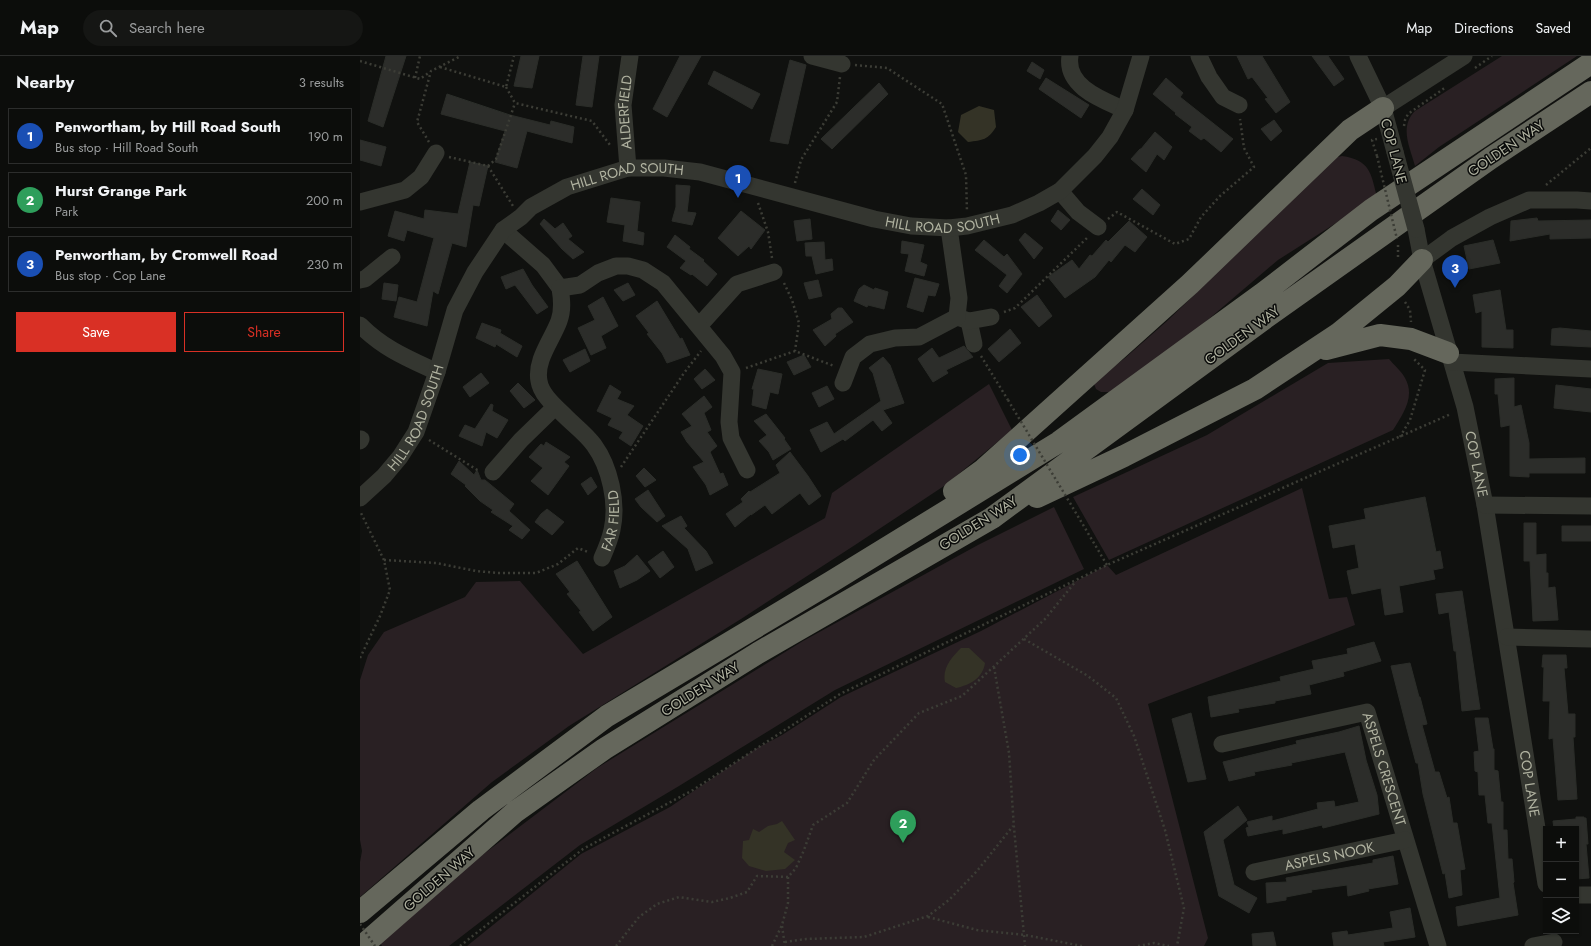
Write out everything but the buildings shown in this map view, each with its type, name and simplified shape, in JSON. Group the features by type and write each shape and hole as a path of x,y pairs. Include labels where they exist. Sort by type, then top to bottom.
{"highway":[{"name":"GOLDEN WAY","path":"360,912 481,810 607,716 831,582 1059,442 1262,294 1371,210 1591,62"},
{"name":"GOLDEN WAY","path":"362,946 515,812 604,749 758,653 992,518 1272,312 1491,158 1591,92"},
{"path":"831,582 984,469 1190,284 1350,130 1383,108"},
{"path":"992,518 1124,456 1248,392 1338,334 1397,286 1422,260"},
{"path":"1308,354 1380,335 1411,339 1450,358"}],"street":[{"name":"ALDERFIELD","path":"628,168 623,105 630,56"},
{"path":"812,56 842,64"},
{"path":"1070,56 1069,62 1073,75 1079,84 1092,95 1125,110"},
{"name":"HILL ROAD SOUTH","path":"360,498 384,476 400,457 416,432 437,372 455,310 474,272 503,230 521,217 531,207 567,187 628,168 664,168 700,172 874,218 911,226 949,228 967,226 1012,215 1039,203 1060,191 1095,156 1110,137 1125,110 1141,56"},
{"path":"1199,56 1209,77 1223,97 1238,105"},
{"name":"COP LANE","path":"1358,56 1383,108 1416,229 1422,260 1465,407 1485,505 1543,865"},
{"path":"1383,108 1469,62"},
{"path":"360,202 406,190 421,177 436,153"},
{"path":"1060,191 1078,212 1098,227"},
{"path":"1422,260 1452,238 1490,217 1529,200 1591,201"},
{"path":"949,228 963,319 974,344"},
{"path":"503,230 543,265 560,288 580,285 598,273 616,266 628,266 643,270 663,283 723,356 732,372 729,422 731,438 747,470"},
{"path":"360,280 365,279 392,257"},
{"path":"699,326 737,284 774,272"},
{"name":"FAR FIELD","path":"560,288 562,305 560,320 539,362 538,376 541,389 555,407 594,444 603,459 610,484 614,510 612,529 602,558"},
{"path":"845,377 853,357 870,344 895,338 919,337 963,319 991,317"},
{"path":"360,325 372,337 395,353 437,372"},
{"path":"1450,358 1591,368"},
{"path":"493,472 521,440 555,407"},
{"path":"1485,505 1591,506"},
{"path":"1507,637 1591,639"},
{"name":"ASPELS CRESCENT","path":"1222,744 1367,712 1438,946"},
{"name":"ASPELS NOOK","path":"1254,872 1405,840"},
{"path":"1579,895 1591,895"},
{"path":"1532,946 1554,940"}],"path":[{"path":"415,78 420,56"},
{"path":"360,61 420,80 439,67 461,56"},
{"path":"514,56 506,87 515,103 592,121 628,168"},
{"path":"1469,62 1492,56"},
{"path":"791,196 801,160 837,102 842,64 886,68 942,104 966,175 967,226"},
{"path":"439,67 506,87"},
{"path":"431,72 416,122 436,153 488,166 521,217"},
{"path":"1397,239 1372,140 1392,144 1406,132 1404,125 1408,114 1448,86"},
{"path":"488,166 496,159 515,103"},
{"path":"991,317 1015,308 1098,227 1117,212 1176,244 1189,238 1201,218 1220,196 1254,167 1244,148 1238,105"},
{"path":"1529,200 1560,172 1591,148"},
{"path":"752,186 768,232 774,272 783,280 792,300 799,323 795,352"},
{"path":"1397,286 1410,310 1413,330 1408,353 1425,370 1410,420 1400,437"},
{"path":"610,484 684,373 709,340"},
{"path":"974,344 1107,565"},
{"path":"732,372 795,352 845,377"},
{"path":"460,946 583,849 693,790 840,694 1107,565 1400,437 1465,407"},
{"path":"416,432 477,470 493,472"},
{"path":"360,511 384,560 390,590 380,616 360,658"},
{"path":"384,560 436,563 476,571 498,573 536,573 558,564 578,548 602,558"},
{"path":"772,946 782,925 788,904 788,877 796,868 813,826 847,803 874,760 919,713 962,696 1045,620 1078,580"},
{"path":"1024,639 1088,676 1116,698 1134,736 1165,830 1184,908 1177,946"},
{"path":"994,667 1009,753 1025,946"},
{"path":"782,925 785,944 806,939 864,937 928,916 949,900 977,871 1014,825"},
{"path":"616,946 639,917 658,904 679,897 712,902 747,892 757,876 788,877"},
{"path":"928,916 977,930 1025,935 1082,946"},
{"path":"360,924 375,946"},
{"path":"1138,946 1154,943 1169,946"}],"shaded area":[{"path":"1502,56 1577,56 1439,147 1415,166 1407,137 1410,117 1415,111"},
{"path":"979,106 994,110 996,127 985,139 968,142 958,132 961,115"},
{"path":"1342,156 1364,164 1371,175 1377,197 1278,260 1190,335 1110,392 1101,392 1096,389 1094,384 1099,378 1125,358 1166,322 1191,298 1227,257 1333,158"},
{"path":"1389,359 1404,376 1409,392 1404,412 1393,430 1109,560 1073,497 1207,435 1328,363"},
{"path":"989,384 1012,430 944,486 741,619 569,726 492,782 360,897 360,862 362,851 360,840 360,680 368,655 384,632 465,597 476,582 520,581 583,654 825,518 832,493"},
{"path":"1302,488 1329,599 1347,597 1355,625 1148,704 1208,938 1204,946 467,946 581,854 670,807 757,748 782,735 841,697 981,631 1107,565 1116,575"},
{"path":"1054,507 1084,569 835,690 580,845 449,946 382,946 378,940 477,859 597,768 803,641 978,545"},
{"path":"961,648 969,648 985,663 979,677 971,683 956,688 945,682 944,677 948,663"},
{"path":"782,821 795,840 788,843 784,852 795,860 785,869 766,871 749,866 742,858 743,841 749,840 753,829 759,832 768,826"}],"place":[{"name":"Penwortham, by Hill Road South","path":"738,198"},
{"name":"Penwortham, by Cromwell Road","path":"1455,288"},
{"name":"Hurst Grange Park","path":"903,843"}]}
